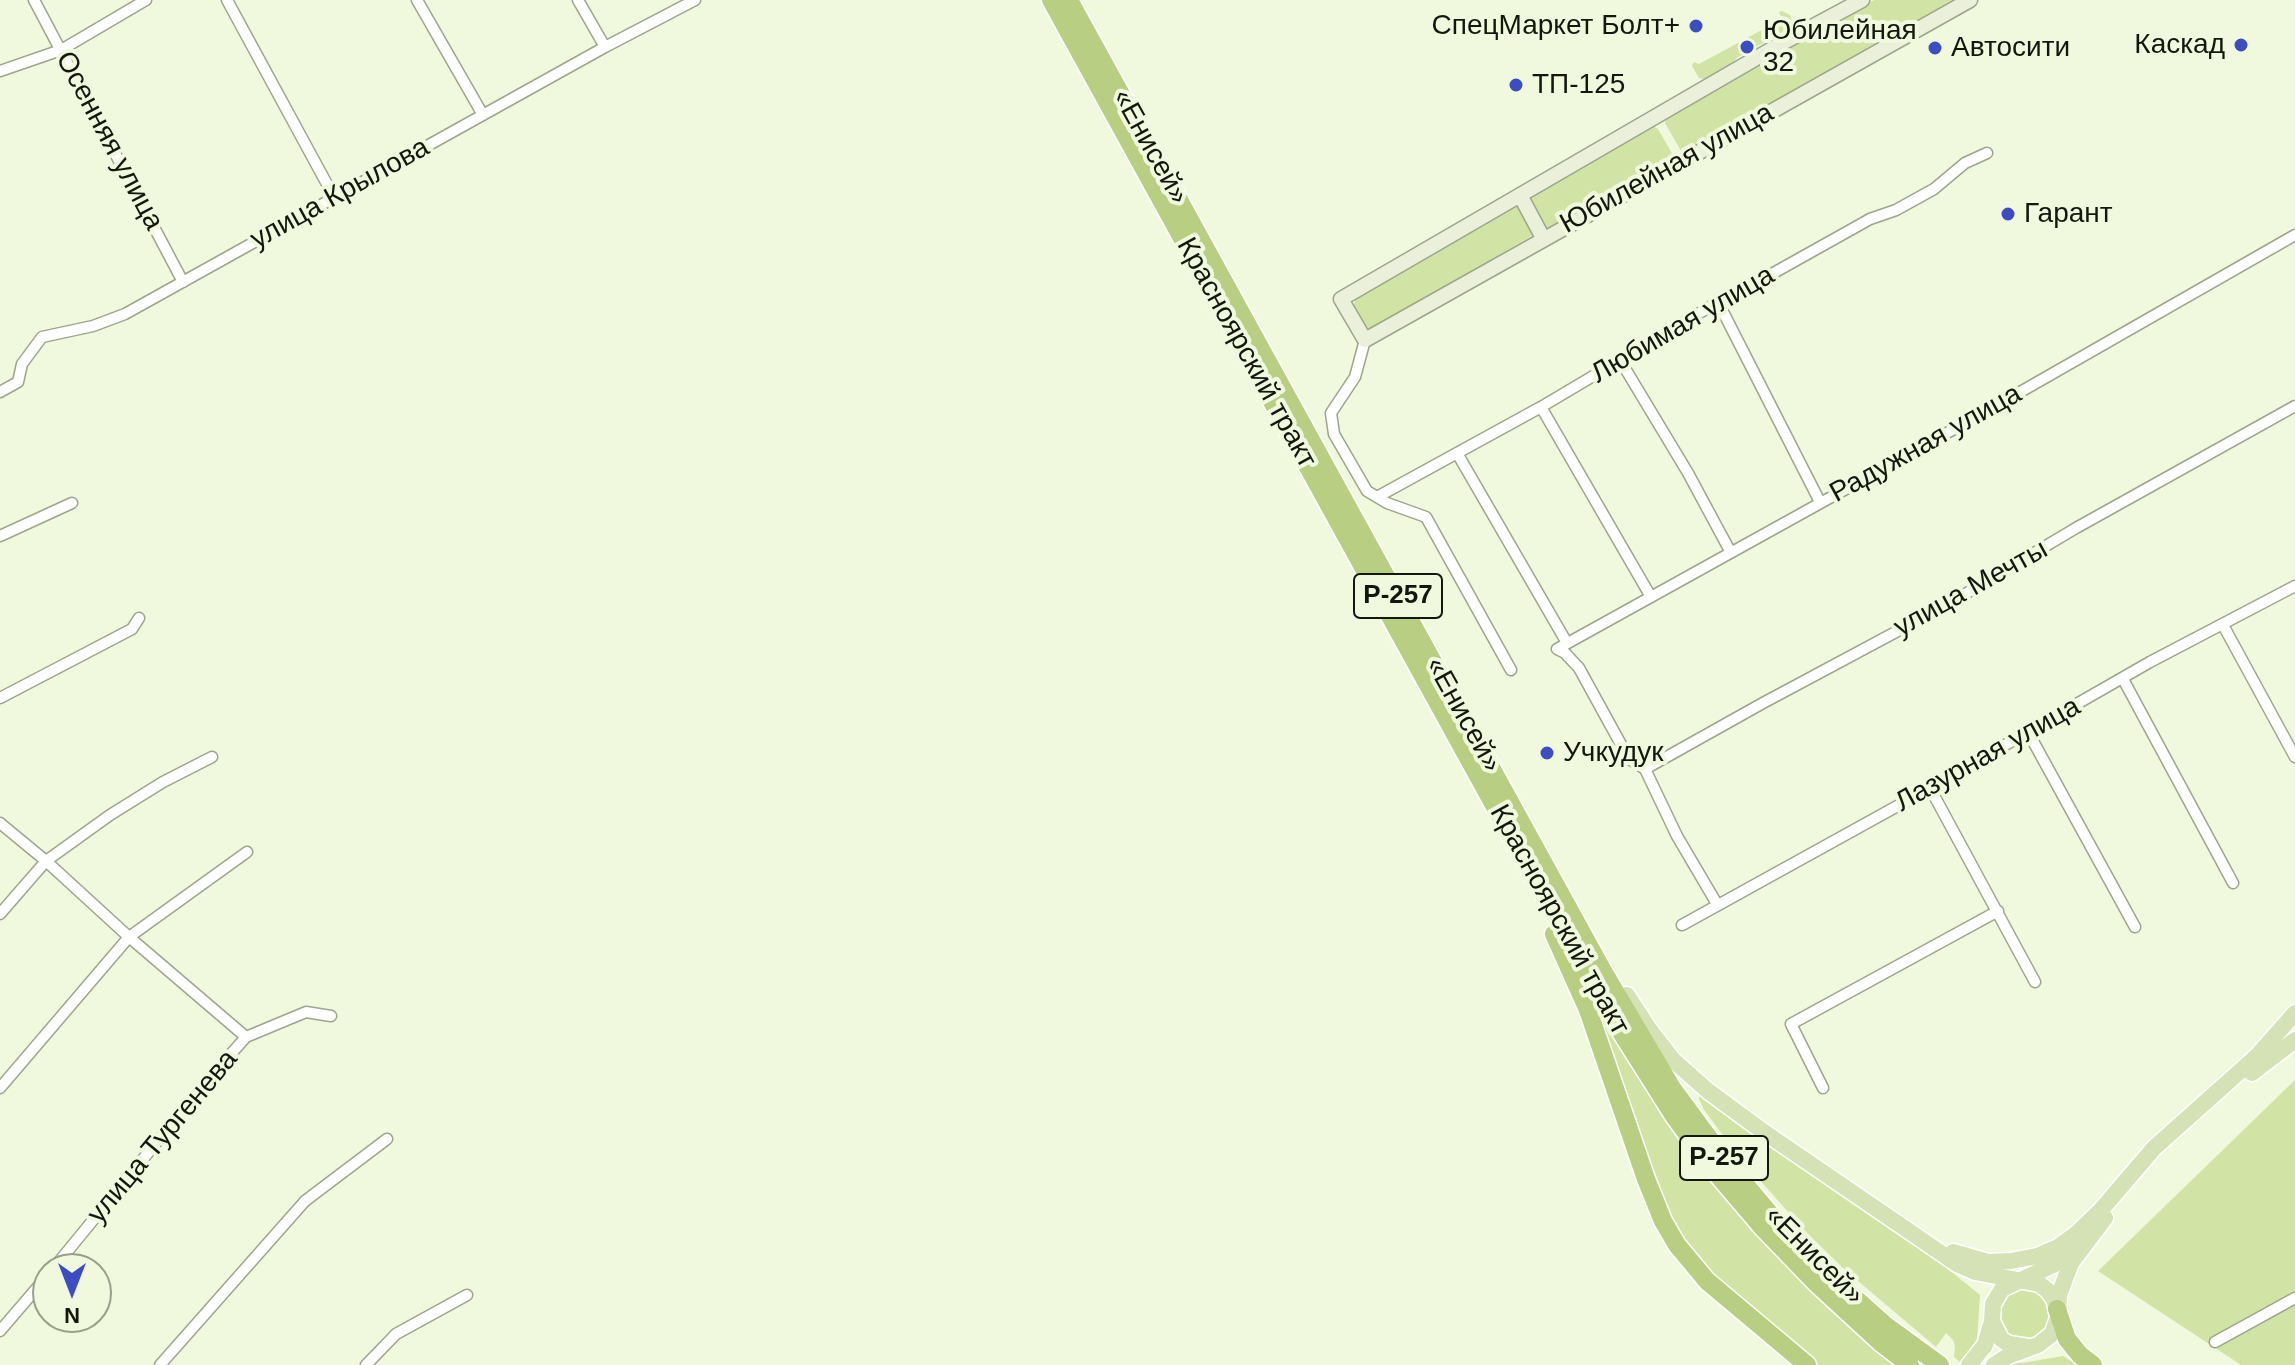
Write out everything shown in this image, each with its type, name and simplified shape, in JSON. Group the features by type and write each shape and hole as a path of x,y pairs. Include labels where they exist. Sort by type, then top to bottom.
{"highway":[{"name":"Красноярский тракт","path":"1051,0 1621,1032 1674,1116 1711,1167 1762,1227 1817,1284 1910,1365"},
{"name":"«Енисей»","path":"1069,0 1572,914 1672,1088 1728,1164 1770,1214 1829,1275 1885,1325 1935,1361"},
{"path":"1511,836 1588,1010 1663,1221 1677,1245 1707,1281 1807,1365"},
{"path":"2057,1309 2067,1339 2093,1365"}],"main road":[{"name":"Юбилейная улица","path":"1862,0 1341,299 1365,340 1970,0"},
{"path":"1520,195 1543,238"},
{"path":"1572,914 1649,1029 1673,1060 1708,1091 1957,1264 1975,1272 2039,1284 2054,1299 2057,1309"},
{"path":"2029,1347 2009,1344 2001,1339 1992,1321 1991,1312 1996,1296 2002,1289 2055,1264 2072,1251 2101,1210 2154,1148 2257,1056 2295,1013"},
{"path":"1994,1365 2008,1356 2038,1345 2052,1334 2062,1283 2071,1263 2137,1178 2187,1127 2295,1040"},
{"path":"1905,1230 1961,1256 1988,1262 2011,1261 2037,1256 2058,1247 2101,1210"},
{"path":"1969,1365 1985,1345 1992,1321"}],"street":[{"name":"Осенняя улица","path":"34,0 183,282"},
{"path":"0,71 61,50 146,0"},
{"path":"227,0 334,197"},
{"path":"417,0 483,115"},
{"path":"578,0 605,47"},
{"name":"улица Крылова","path":"0,392 18,382 22,364 42,337 93,326 125,314 695,0"},
{"name":"Любимая улица","path":"1377,497 1541,407 1718,302 1870,219 1896,210 1934,189 1965,163 1987,153"},
{"name":"Радужная улица","path":"1645,769 1629,759 1579,668 1557,649 1678,584 1730,551 2066,366 2295,235"},
{"path":"1718,302 1820,502"},
{"path":"1365,340 1355,377 1331,413 1334,434 1367,491 1387,503 1426,517 1511,670"},
{"path":"1620,360 1688,473 1730,551"},
{"name":"улица Мечты","path":"1645,769 1950,603 2076,528 2295,406"},
{"path":"1541,407 1651,597"},
{"path":"1457,453 1567,643"},
{"path":"0,536 72,503"},
{"name":"Лазурная улица","path":"1682,925 2150,662 2295,586"},
{"path":"0,698 132,629 139,618"},
{"path":"2223,625 2295,757"},
{"path":"2123,679 2233,883"},
{"path":"2028,732 2135,927"},
{"path":"0,914 46,861 110,815 163,782 212,757"},
{"path":"1645,769 1677,836 1717,904"},
{"path":"1930,788 2035,982"},
{"path":"0,823 246,1037"},
{"path":"0,1088 129,937 247,852"},
{"path":"1823,1088 1791,1024 1998,911"},
{"name":"улица Тургенева","path":"66,1253 246,1037 306,1012 331,1016"},
{"path":"160,1365 305,1201 387,1139"},
{"path":"0,1331 32,1294"},
{"path":"366,1365 396,1334 467,1295"},
{"path":"2215,1342 2295,1298"}],"green space":[{"path":"1874,0 1958,0 1685,152 1681,151 1665,123 1666,117"},
{"path":"1779,12 1790,15 1792,30 1738,57 1727,69 1706,80 1699,78 1692,66 1694,62 1699,64 1782,19"},
{"path":"1653,126 1658,129 1673,155 1672,160 1549,229 1543,227 1529,202 1531,197"},
{"path":"1519,204 1535,234 1373,328 1365,328 1353,306 1356,299"},
{"path":"1592,995 1638,1077 1699,1166 1771,1251 1894,1365 1818,1365 1718,1283 1698,1262 1664,1210"},
{"path":"2295,1080 2295,1365 2241,1365 2098,1271"},
{"path":"1701,1092 1765,1141 1942,1264 1980,1295 1977,1342 1960,1362 1954,1357 1953,1340 1946,1333 1936,1347 1845,1270 1805,1231 1741,1159 1704,1110 1699,1099"},
{"path":"2024,1289 2042,1297 2050,1315 2042,1333 2024,1341 2006,1333 1998,1315 2006,1297"},
{"path":"2063,1356 2077,1365 2011,1365 2015,1362"}],"place":[{"name":"СпецМаркет Болт+","path":"1696,26"},
{"name":"Каскад","path":"2241,45"},
{"name":"Юбилейная 32","path":"1747,47"},
{"name":"Автосити","path":"1935,48"},
{"name":"ТП-125","path":"1516,85"},
{"name":"Гарант","path":"2008,214"},
{"name":"Учкудук","path":"1547,753"}]}
